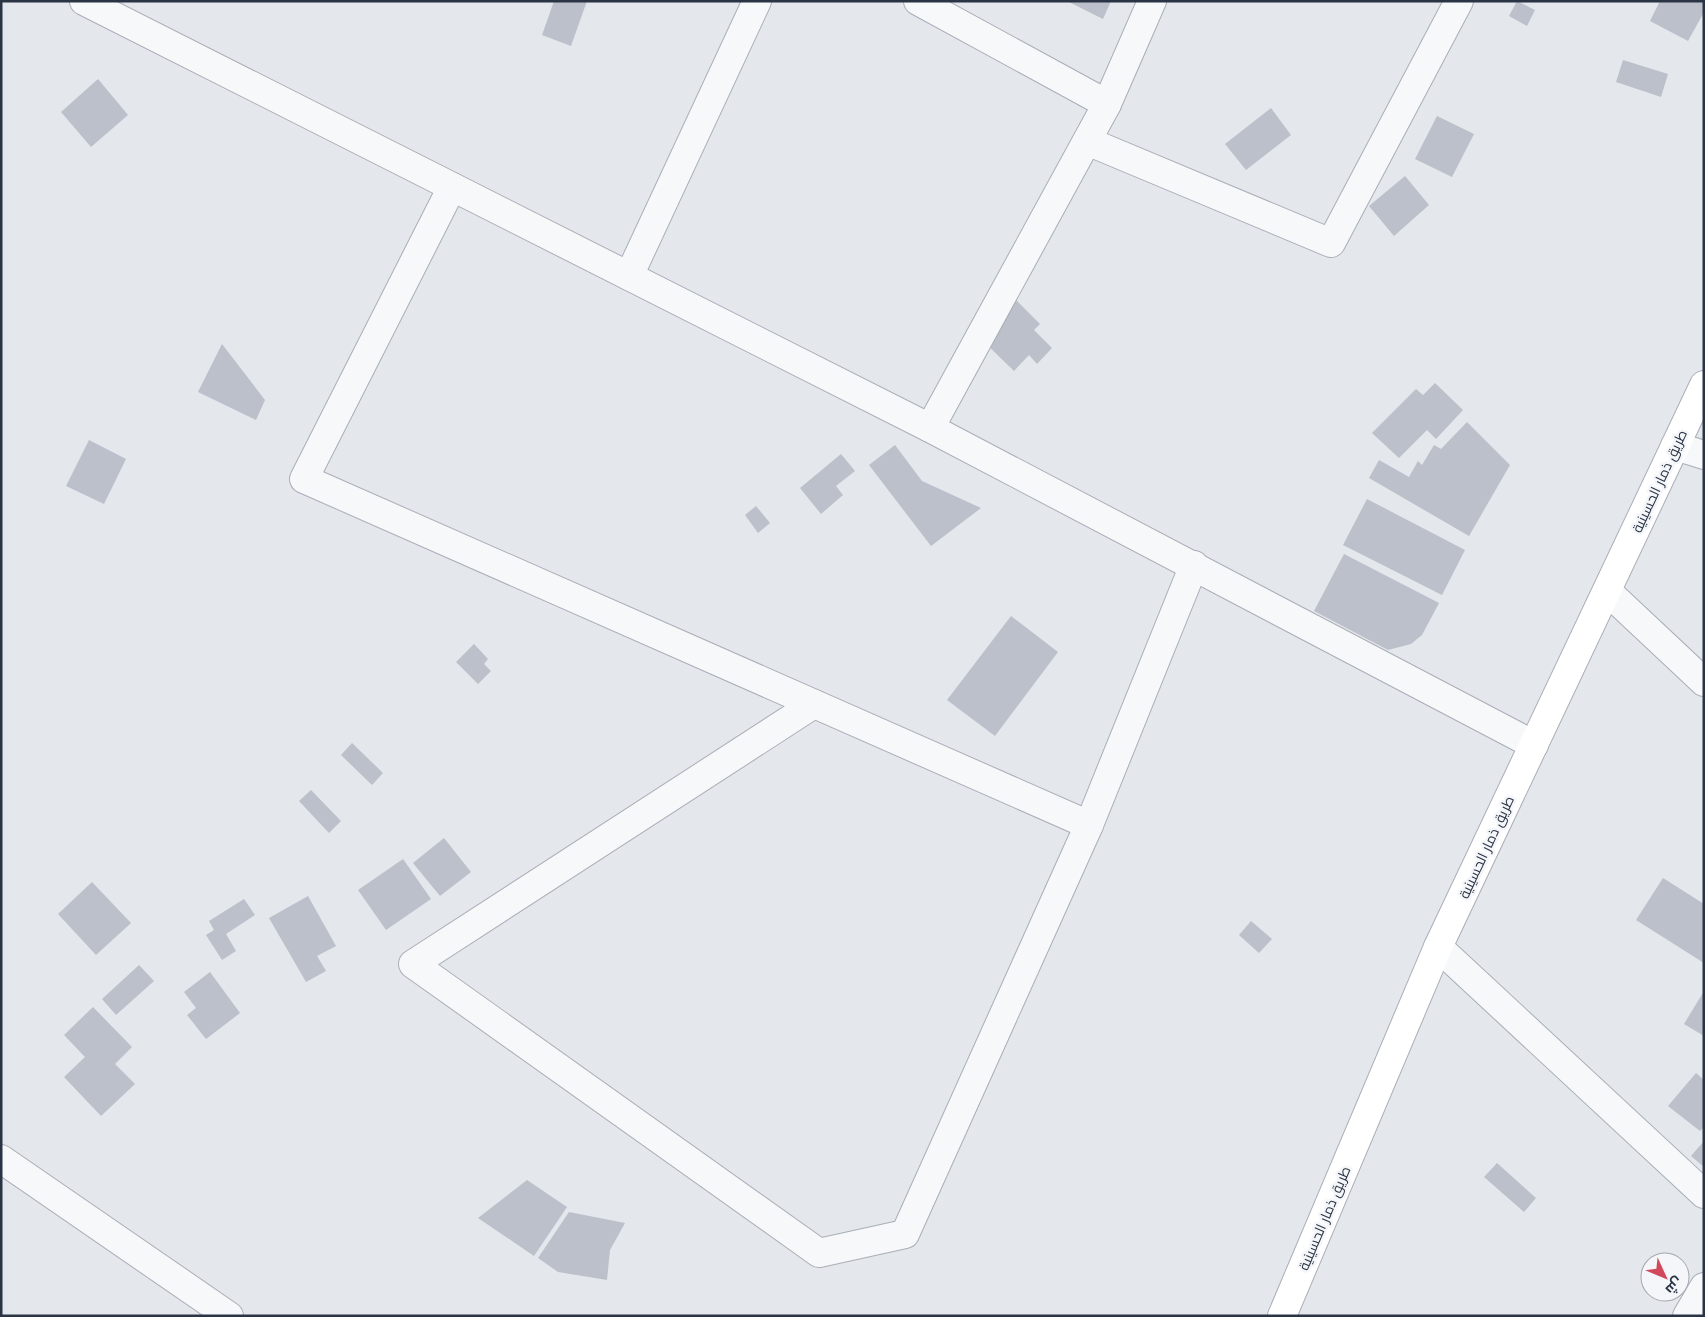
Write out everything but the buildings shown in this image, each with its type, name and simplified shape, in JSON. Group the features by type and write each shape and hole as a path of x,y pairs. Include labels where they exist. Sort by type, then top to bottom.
{"main road":[{"name":"طريق ذمار الحسينية","path":"1282,1316 1438,947 1704,385"}],"street":[{"path":"84,1 930,428 1534,745"},
{"path":"629,276 757,1"},
{"path":"918,1 1107,104"},
{"path":"930,428 1107,104 1152,1"},
{"path":"1087,141 1332,243 1459,1"},
{"path":"452,187 304,480 1089,825"},
{"path":"1675,446 1704,455"},
{"path":"814,704 413,964 819,1253 905,1234 1089,825 1194,565"},
{"path":"1607,591 1704,682"},
{"path":"1438,947 1704,1194"},
{"path":"1,1159 229,1316"},
{"path":"1687,1316 1704,1287"}]}
